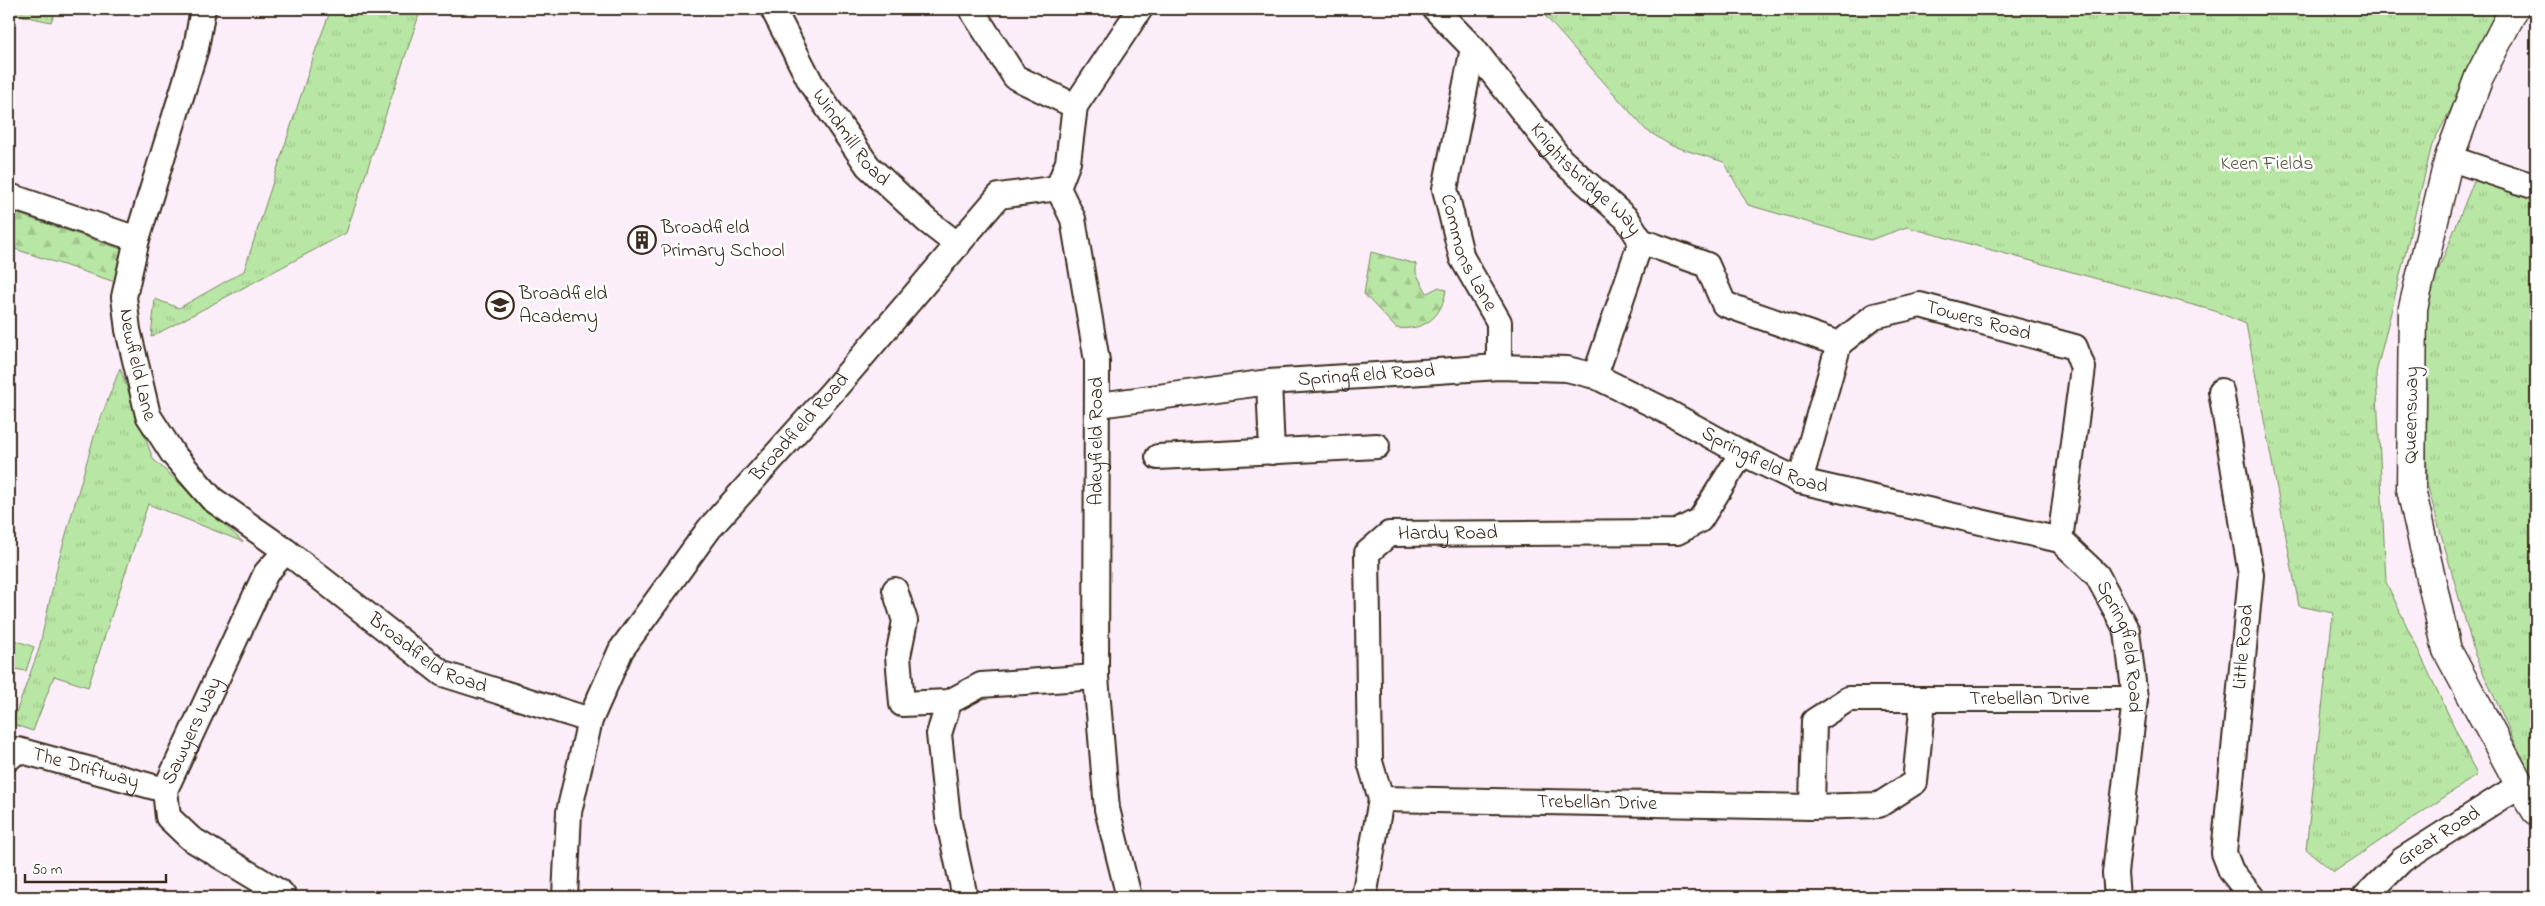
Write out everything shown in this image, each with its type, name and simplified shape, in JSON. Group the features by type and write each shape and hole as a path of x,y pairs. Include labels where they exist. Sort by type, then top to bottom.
{"main road":[{"name":"Queensway","path":"2514,9 2479,78 2449,158 2413,308 2411,489 2448,650 2536,812"}],"street":[{"name":"Newfield Lane","path":"203,9 196,48 137,239 124,297 128,330 148,415 172,454 212,499 286,551"},
{"name":"Windmill Road","path":"773,9 812,85 868,166 927,221 958,245"},
{"path":"971,9 1015,77 1075,106"},
{"path":"1058,188 1068,162 1075,106 1140,9"},
{"name":"Knightsbridge Way","path":"1435,9 1472,48 1561,160 1627,219 1640,241 1706,265 1724,304 1839,344"},
{"name":"Commons Lane","path":"1472,48 1445,189 1462,258 1500,322 1499,367"},
{"path":"2449,158 2536,187"},
{"name":"Broadfield Road","path":"565,897 569,812 590,720 609,673 621,650 709,529 832,392 999,196 1058,188"},
{"name":"Adeyfield Road","path":"1058,188 1073,219 1097,362 1099,405 1096,677 1107,810 1129,897"},
{"path":"9,196 137,239"},
{"path":"1595,376 1640,241"},
{"name":"Towers Road","path":"1839,344 1874,316 1920,305 2075,347 2083,368 2060,540"},
{"path":"1800,481 1839,344"},
{"name":"Springfield Road","path":"1099,405 1269,382 1499,367 1567,370 1595,376 1660,408 1742,453 1800,481 2060,540 2097,575 2128,632 2135,699 2115,873 2117,897"},
{"path":"1269,382 1272,452"},
{"name":"Little Road","path":"2221,391 2251,575 2224,853 2231,871 2252,897"},
{"path":"1158,457 1377,446"},
{"name":"Hardy Road","path":"1381,799 1370,762 1367,553 1389,534 1677,532 1700,520 1742,453"},
{"name":"Broadfield Road","path":"286,551 443,674 590,720"},
{"name":"Sawyers Way","path":"284,897 281,893 190,838 168,817 165,790 266,573 286,551"},
{"path":"895,590 906,621 898,656 902,704 949,702 980,685 1096,677"},
{"name":"Trebellan Drive","path":"1812,806 1814,721 1848,699 2135,699"},
{"name":"Trebellan Drive","path":"1381,799 1879,806 1915,782 1923,700"},
{"path":"949,702 940,734 948,818 965,897"},
{"name":"The Driftway","path":"9,758 18,750 165,790"},
{"name":"Great Road","path":"2366,897 2402,860 2520,785"},
{"path":"1364,897 1381,799"}],"green space":[{"path":"9,9 57,9 51,22 9,13"},
{"path":"331,9 421,9 346,233 151,337 155,299 179,308 244,271 316,49"},
{"name":"Keen Fields","path":"1539,9 2504,9 2432,145 2376,373 2386,582 2477,775 2334,872 2306,849 2333,613 2299,606 2246,324 2215,311 1907,227 1870,240 1748,205 1724,162 1672,146 1646,130"},
{"path":"2479,168 2536,185 2536,788 2475,655 2427,484 2424,306"},
{"path":"9,211 124,250 115,282 9,247"},
{"path":"1371,252 1416,264 1416,273 1427,293 1439,287 1446,290 1440,308 1430,321 1415,327 1396,328 1364,294"},
{"path":"120,368 153,459 243,542 148,504 88,687 54,676 33,731 12,724 39,649 59,559 95,433"},
{"path":"9,638 34,647 26,671 9,668"}],"place":[{"name":"Broadfield Primary School","path":"642,240"},
{"name":"Broadfield Academy","path":"500,305"}]}
